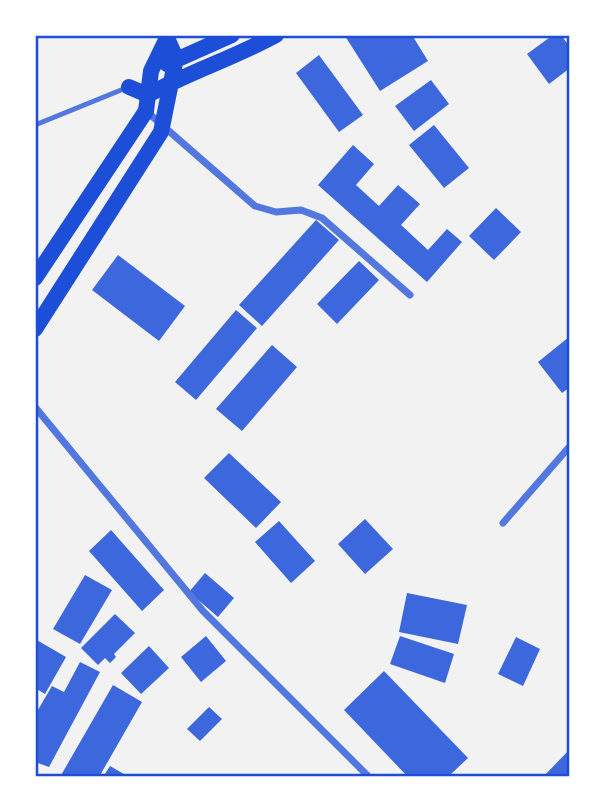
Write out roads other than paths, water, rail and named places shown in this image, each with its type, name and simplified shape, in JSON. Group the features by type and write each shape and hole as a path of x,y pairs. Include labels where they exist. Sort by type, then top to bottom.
{"main road":[{"path":"147,103 129,87 151,71 232,35"},
{"path":"35,278 147,103 171,83 247,51 276,35"},
{"path":"35,329 161,132 176,58 167,38 151,71 147,103"}],"street":[{"path":"147,103 162,126 255,206 276,212 301,210 322,218 410,295"},
{"path":"35,407 203,611 369,777"},
{"path":"503,523 570,446"}],"lane":[{"path":"35,125 129,87"}]}
